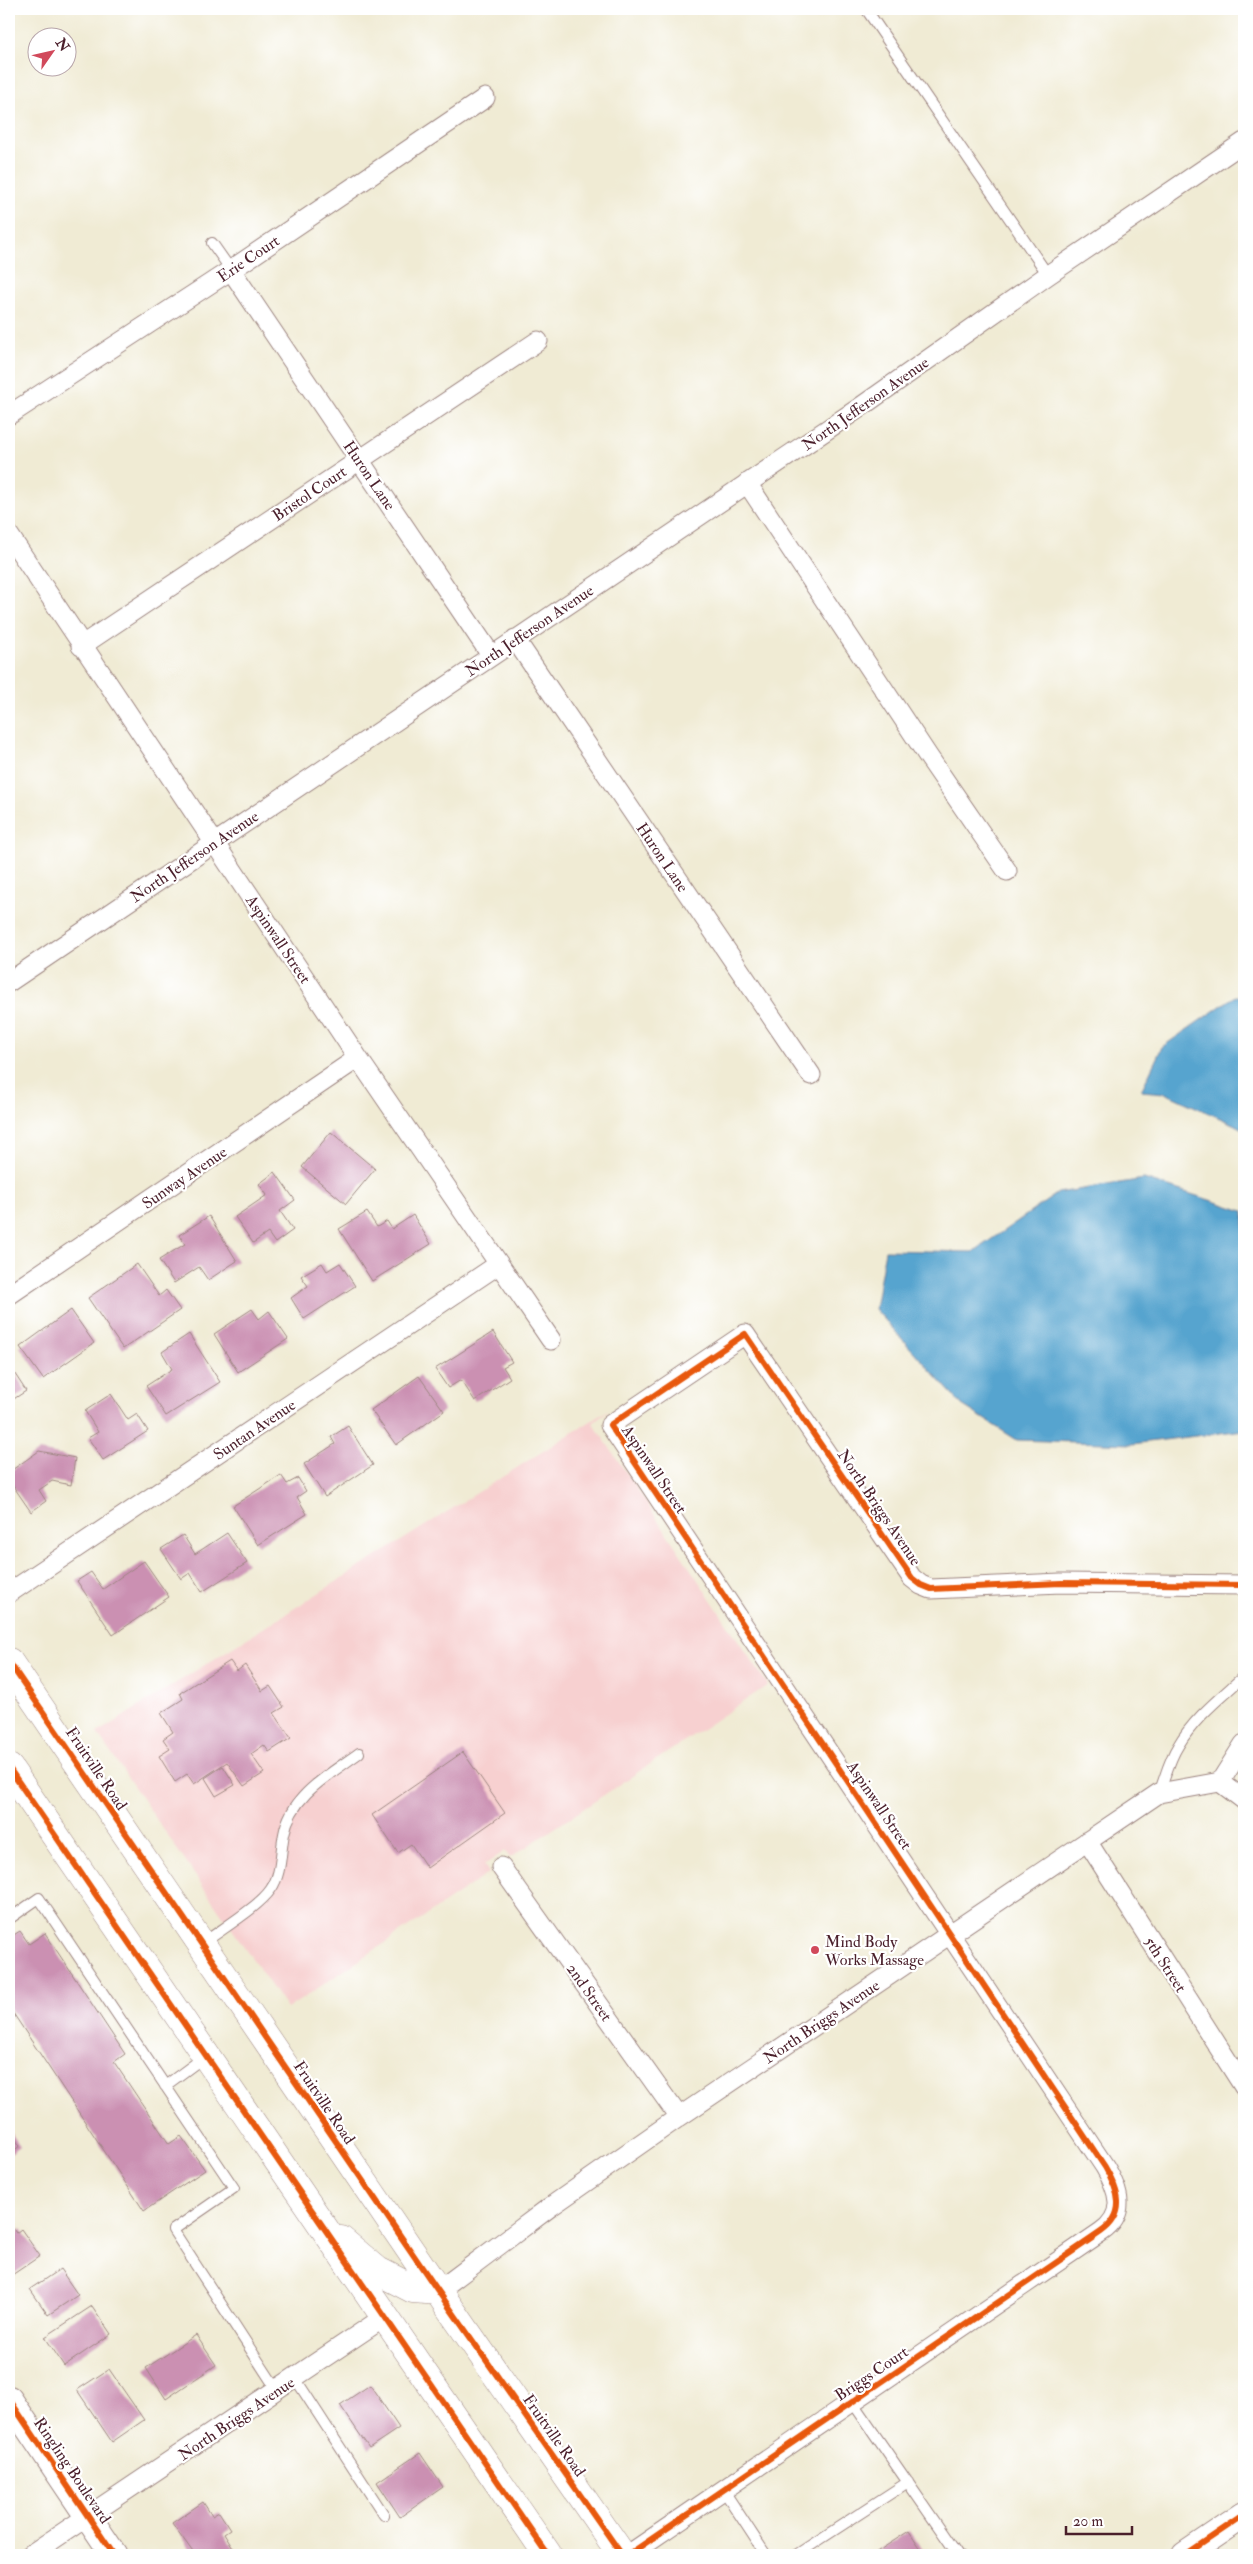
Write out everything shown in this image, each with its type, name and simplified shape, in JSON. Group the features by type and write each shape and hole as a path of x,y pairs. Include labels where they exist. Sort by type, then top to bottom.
{"main road":[{"name":"Fruitville Road","path":"9,1662 438,2291 622,2555"},
{"path":"9,1771 383,2318 548,2555"},
{"path":"314,2216 378,2272 413,2289 438,2291"}],"street":[{"name":"Erie Court","path":"9,414 231,270 485,98"},
{"name":"North Jefferson Avenue","path":"9,982 870,400 1048,275 1244,142"},
{"name":"Huron Lane","path":"231,270 491,655"},
{"name":"Bristol Court","path":"81,646 538,341"},
{"path":"747,483 928,756 1007,870"},
{"name":"Aspinwall Street","path":"9,535 81,646 215,842 358,1058 551,1340"},
{"name":"Huron Lane","path":"515,639 811,1074"},
{"name":"Sunway Avenue","path":"9,1295 358,1058"},
{"name":"Suntan Avenue","path":"9,1593 500,1264"},
{"name":"North Briggs Avenue","path":"610,1425 745,1334 912,1578 921,1585 931,1589 1061,1583 1244,1585"},
{"name":"Aspinwall Street","path":"610,1425 1105,2167 1116,2188 1118,2205"},
{"path":"1244,1744 1220,1782 1244,1800"},
{"name":"North Briggs Avenue","path":"438,2291 550,2207 679,2117 1159,1793 1220,1782"},
{"name":"5th Street","path":"1087,1841 1244,2087"},
{"name":"2nd Street","path":"501,1867 679,2117"},
{"name":"Briggs Court","path":"628,2555 1101,2232 1114,2221 1118,2205"},
{"name":"North Briggs Avenue","path":"30,2555 383,2318"},
{"name":"Ringling Boulevard","path":"9,2399 114,2555"},
{"path":"1185,2555 1244,2515"}],"lane":[{"path":"866,9 1048,275"},
{"path":"212,243 231,270"},
{"path":"1159,1793 1177,1748 1188,1731 1200,1715 1244,1676"},
{"path":"201,1945 270,1890 277,1877 284,1831 293,1808 308,1791 359,1753"},
{"path":"9,1919 39,1898 234,2188 173,2230 277,2390"},
{"path":"165,2086 205,2056"},
{"path":"295,2378 384,2515"},
{"path":"853,2402 958,2555"},
{"path":"796,2555 908,2482"},
{"path":"724,2491 766,2555"}],"shaded area":[{"path":"610,1409 593,1423 768,1685 510,1858 505,1851 484,1865 489,1873 287,2009 97,1733"}],"water":[{"path":"1235,996 1244,997 1244,1129 1165,1093 1141,1091 1162,1047"},
{"path":"1144,1179 1244,1211 1244,1430 1132,1444 1017,1440 962,1405 875,1309 885,1250 973,1252 1058,1193"}],"building":[{"path":"331,1132 375,1169 346,1204 302,1167"},
{"path":"275,1172 295,1200 280,1211 293,1230 275,1243 268,1233 253,1243 235,1217 267,1195 259,1184"},
{"path":"367,1212 377,1227 387,1221 392,1229 413,1215 431,1244 372,1281 339,1229"},
{"path":"209,1216 237,1261 208,1280 199,1267 174,1283 159,1260 185,1244 179,1235"},
{"path":"322,1263 327,1271 340,1263 355,1286 304,1319 291,1298 308,1286 301,1276"},
{"path":"137,1264 159,1296 166,1290 180,1310 123,1349 88,1298"},
{"path":"252,1309 259,1319 269,1311 288,1339 238,1372 214,1334"},
{"path":"71,1310 94,1343 43,1379 20,1347"},
{"path":"493,1332 512,1362 503,1367 510,1378 475,1401 461,1380 448,1388 435,1369"},
{"path":"189,1334 220,1382 166,1416 146,1386 172,1369 162,1352"},
{"path":"9,1365 26,1391 9,1402"},
{"path":"419,1376 444,1411 396,1445 371,1410"},
{"path":"111,1394 128,1420 137,1414 148,1431 103,1460 88,1438 98,1432 85,1411"},
{"path":"348,1426 373,1465 325,1497 304,1464 335,1444 331,1437"},
{"path":"39,1451 75,1458 71,1485 52,1481 39,1490 46,1501 31,1512 9,1480 9,1472"},
{"path":"281,1475 287,1484 298,1478 306,1491 297,1497 307,1514 258,1545 233,1506"},
{"path":"227,1533 247,1563 202,1592 190,1573 181,1579 161,1549 183,1535 195,1554"},
{"path":"144,1561 169,1597 113,1635 77,1581 91,1572 103,1589"},
{"path":"230,1661 237,1671 245,1665 262,1691 270,1686 284,1707 274,1713 291,1738 269,1752 264,1745 251,1754 264,1773 244,1786 227,1762 194,1784 187,1774 175,1782 159,1756 170,1749 163,1739 173,1732 161,1713 183,1699 180,1693"},
{"path":"463,1752 505,1813 427,1868 411,1844 398,1853 372,1815"},
{"path":"223,1766 235,1785 216,1796 205,1778"},
{"path":"20,1931 29,1944 45,1933 125,2054 114,2062 169,2144 181,2136 205,2170 144,2211 9,2007 9,1938"},
{"path":"9,2130 20,2146 9,2154"},
{"path":"9,2223 16,2233 21,2229 40,2256 9,2277"},
{"path":"60,2269 78,2295 48,2315 30,2289"},
{"path":"92,2306 111,2334 64,2366 45,2337"},
{"path":"196,2335 216,2365 166,2399 146,2368"},
{"path":"109,2369 144,2420 112,2442 77,2390"},
{"path":"370,2385 399,2428 369,2448 340,2405"},
{"path":"420,2453 443,2487 400,2517 377,2482"},
{"path":"203,2502 212,2516 219,2512 230,2529 224,2533 234,2549 225,2555 195,2555 172,2523"},
{"path":"909,2531 925,2555 872,2555"}],"cycle path":[{"path":"628,2555 1101,2232 1115,2218 1118,2202 1117,2193 1105,2167 610,1425 745,1334 912,1578 921,1585 931,1589 1061,1583 1244,1585"},
{"path":"9,1662 438,2291 622,2555"},
{"path":"9,1768 548,2555"},
{"path":"9,2399 114,2555"},
{"path":"1185,2555 1244,2515"}],"place":[{"name":"Mind Body Works Massage","path":"815,1950"}]}
